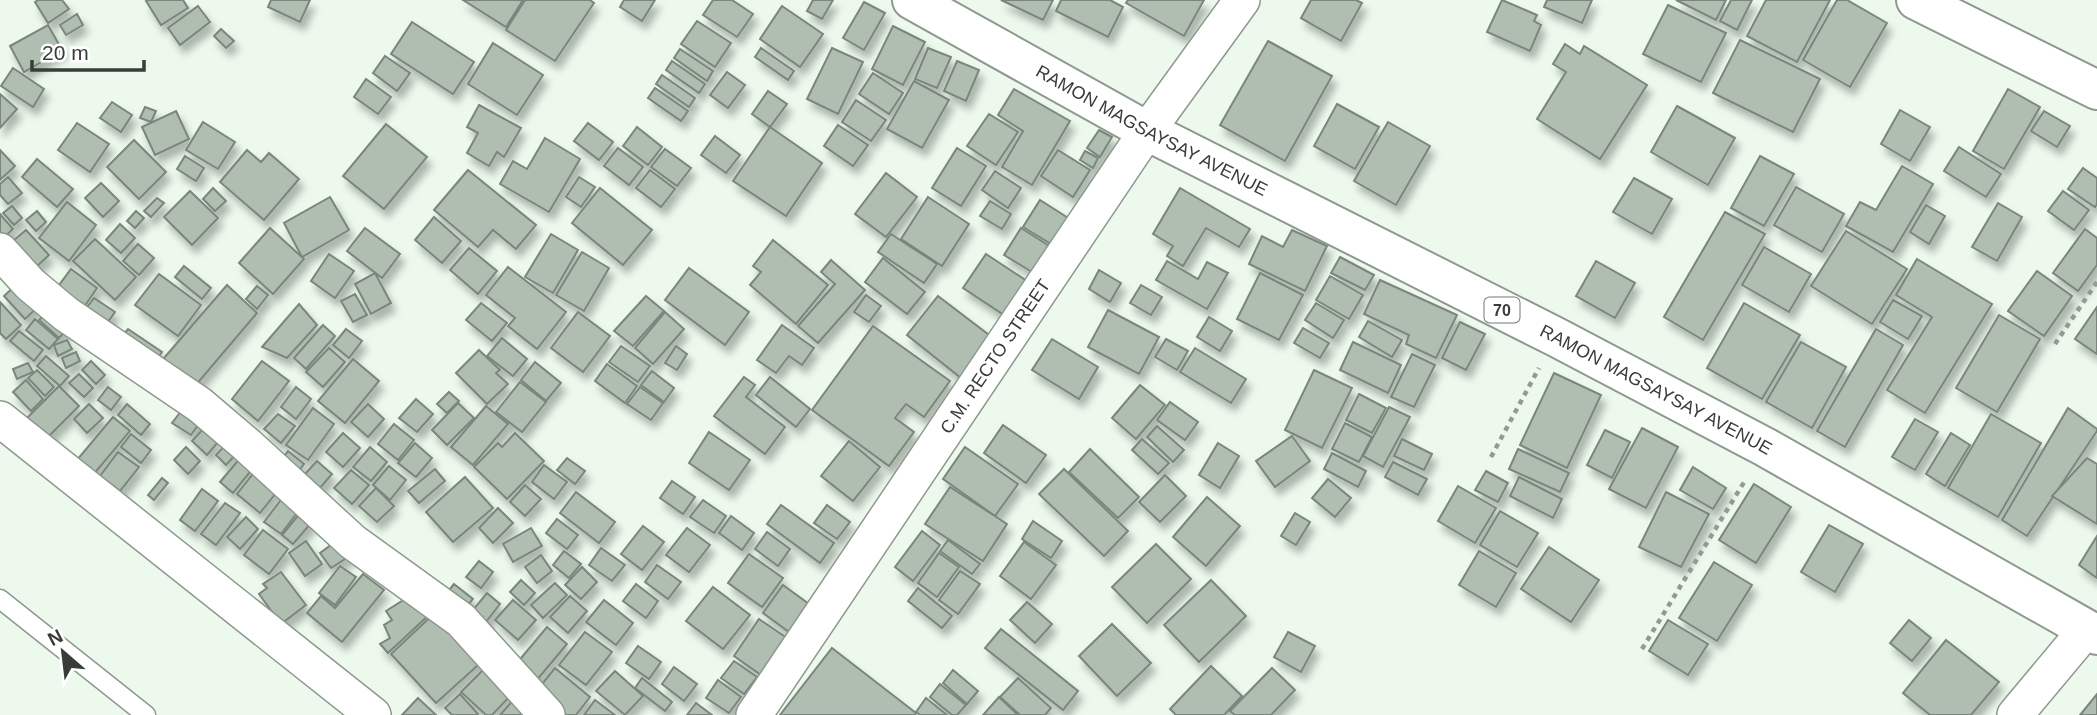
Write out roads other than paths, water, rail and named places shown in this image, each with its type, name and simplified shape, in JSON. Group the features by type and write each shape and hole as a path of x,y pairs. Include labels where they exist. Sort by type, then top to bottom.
{"main road":[{"name":"RAMON MAGSAYSAY AVENUE","path":"912,0 1147,131 1556,337 1765,447 2093,627"},
{"path":"1916,0 2097,90"}],"street":[{"name":"C.M. RECTO STREET","path":"754,715 1147,131 1242,0"},
{"path":"0,251 30,284 66,314 200,405 353,542 461,620 547,715"},
{"path":"0,419 373,715"},
{"path":"2015,715 2093,627"}],"lane":[{"path":"0,599 145,715"}]}
